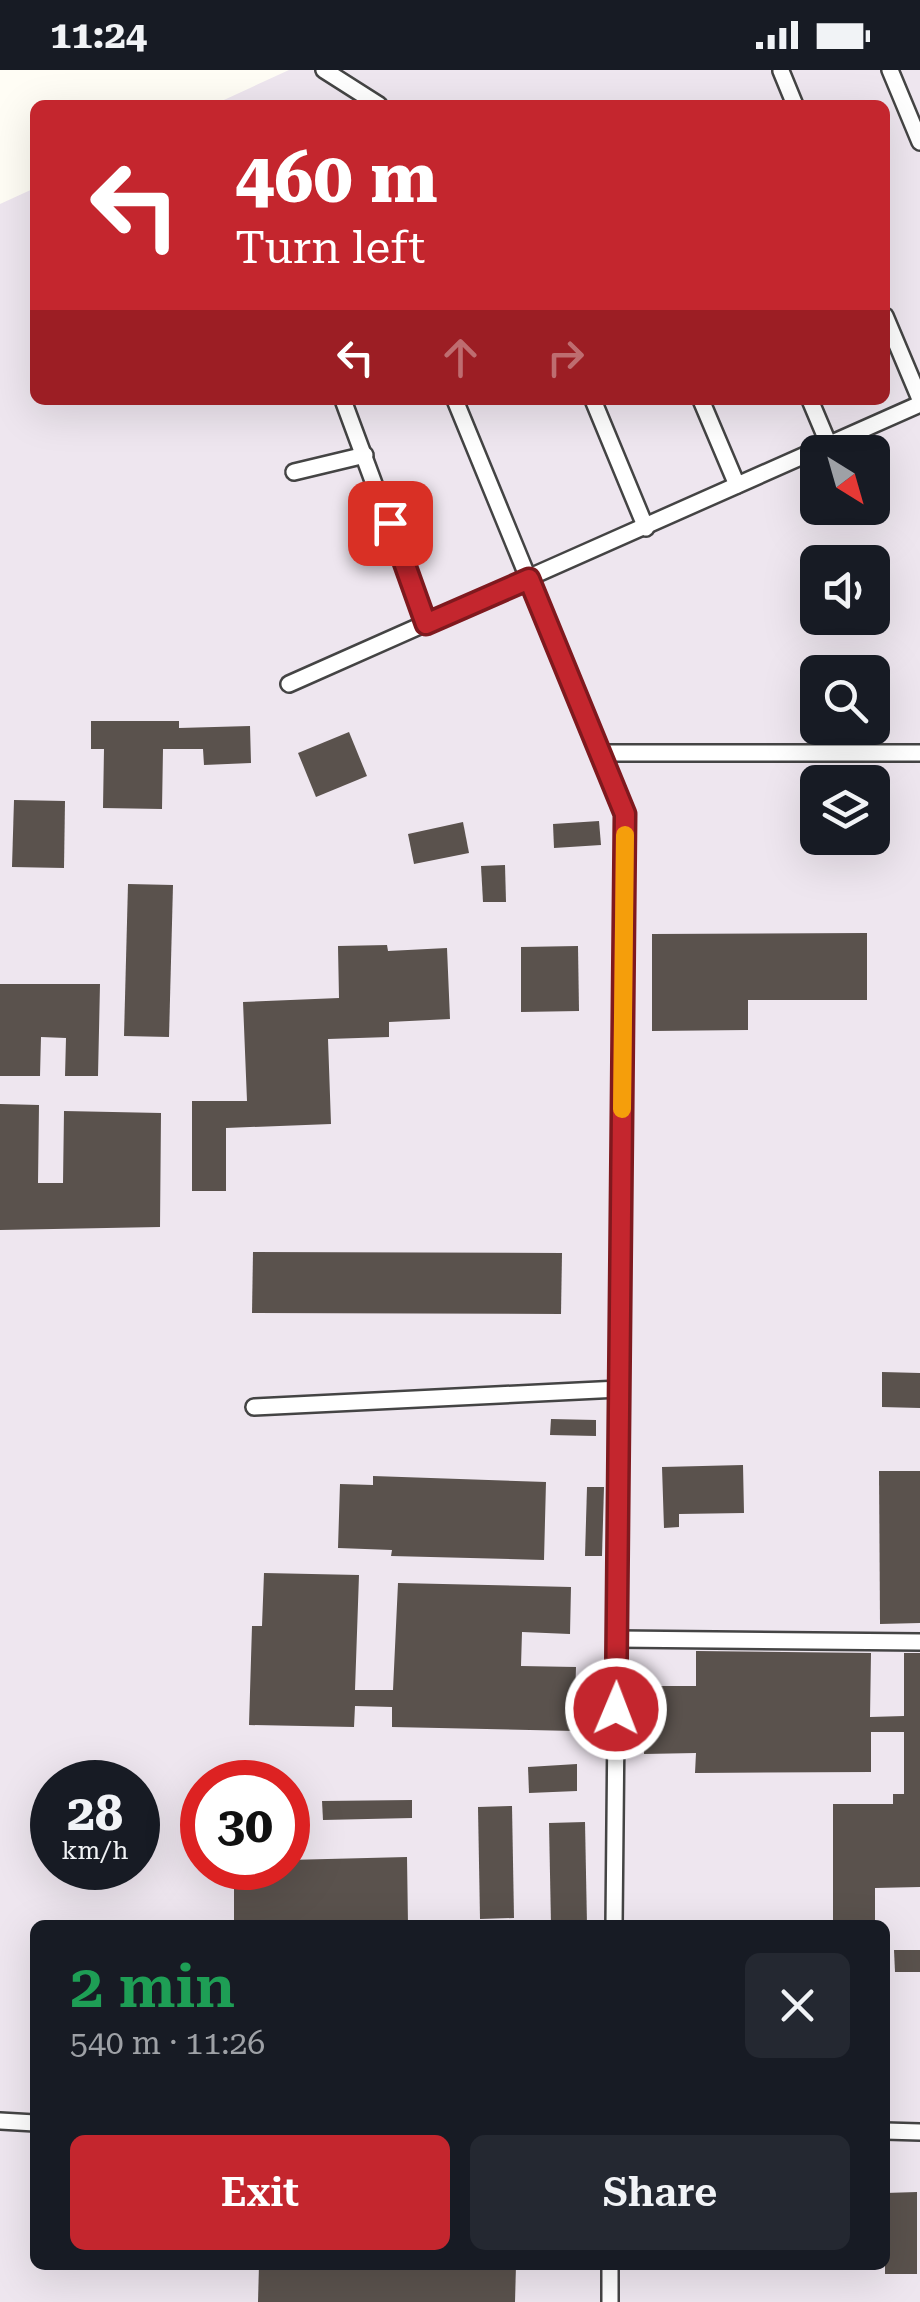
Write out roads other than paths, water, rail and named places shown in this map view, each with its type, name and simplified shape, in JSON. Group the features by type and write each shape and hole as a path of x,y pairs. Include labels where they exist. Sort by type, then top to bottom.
{"street":[{"path":"324,70 371,100"},
{"path":"890,70 920,142"},
{"path":"781,71 793,100"},
{"path":"850,435 920,401 890,328"},
{"path":"345,405 426,624"},
{"path":"456,405 625,814 614,1920"},
{"path":"596,405 646,528"},
{"path":"702,405 737,486"},
{"path":"812,405 825,435"},
{"path":"294,472 365,455"},
{"path":"289,684 800,458"},
{"path":"601,753 920,753"},
{"path":"254,1407 618,1390"},
{"path":"617,1638 920,1642"},
{"path":"0,2122 30,2123"},
{"path":"890,2131 920,2132"},
{"path":"610,2270 610,2302"}]}
